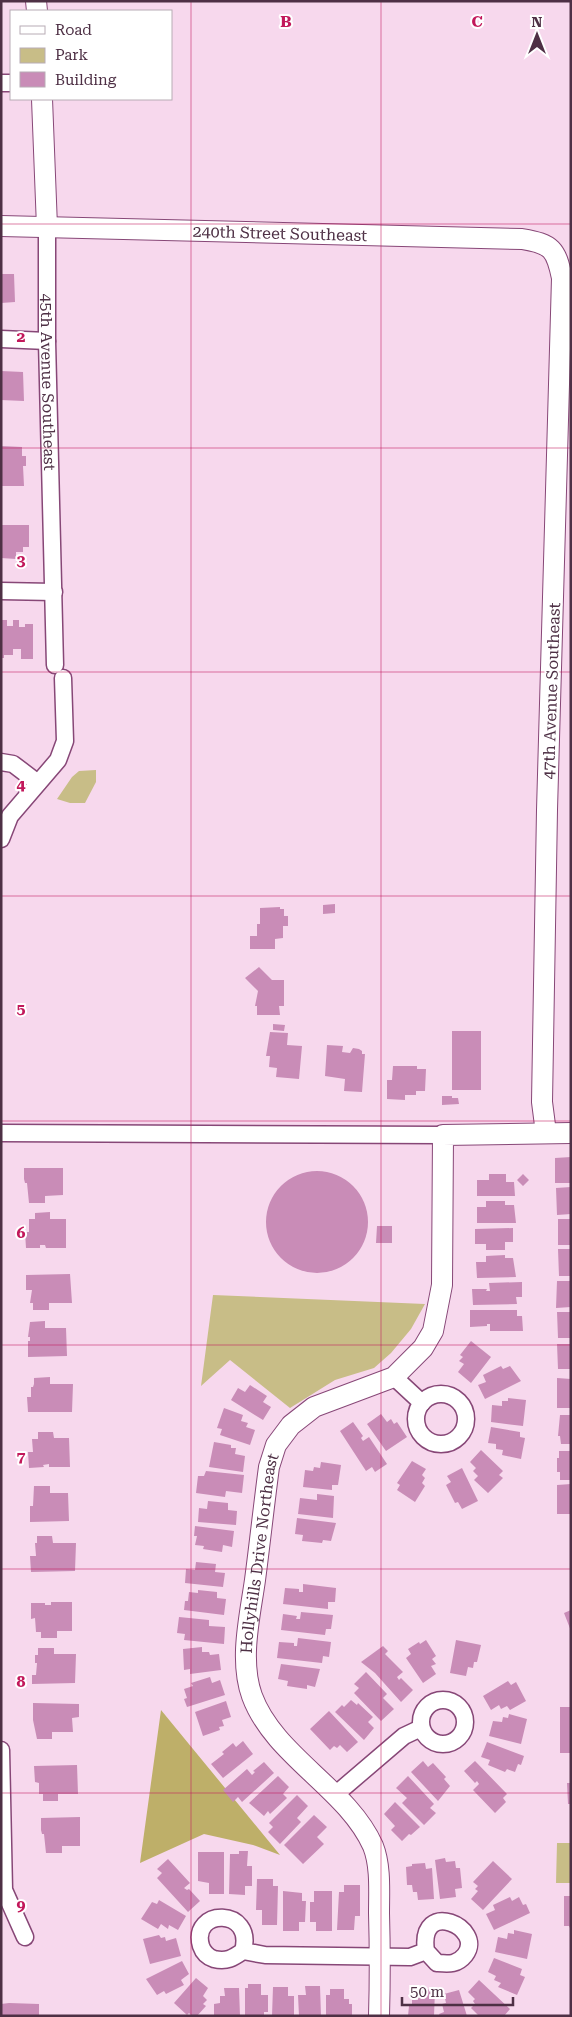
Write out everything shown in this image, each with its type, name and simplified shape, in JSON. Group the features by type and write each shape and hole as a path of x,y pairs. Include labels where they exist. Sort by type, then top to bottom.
{"street":[{"name":"45th Avenue Southeast","path":"1,839 10,816 56,764 64,741 54,592 47,341 47,227 42,100"},
{"name":"240th Street Southeast","path":"1,226 522,239 542,242 554,251"},
{"name":"47th Avenue Southeast","path":"546,1133 542,1102 546,871 562,278 554,251"},
{"path":"1,339 47,341"},
{"path":"1,591 54,592"},
{"path":"1,762 13,764 38,783"},
{"path":"1,1133 443,1135 571,1133"},
{"name":"Hollyhills Drive Northeast","path":"380,2016 379,1876 373,1847 360,1825 335,1795 267,1725 252,1696 250,1687 247,1669 248,1636 269,1467 276,1445 290,1425 314,1407 394,1377 423,1348 433,1331 442,1285 443,1135"},
{"path":"394,1377 422,1403"},
{"path":"335,1795 404,1736 421,1728"},
{"path":"1,1750 4,1890 25,1937"},
{"path":"243,1951 265,1955 380,1957 410,1956 426,1951"}],"green space":[{"path":"96,770 96,782 85,803 70,803 57,799 72,777 79,771"},
{"path":"213,1295 425,1304 411,1329 391,1353 374,1368 335,1380 290,1408 230,1360 201,1386"},
{"path":"557,1843 571,1843 571,1883 556,1883"}],"shaded area":[{"path":"161,1710 280,1855 253,1845 204,1834 140,1863"}],"building":[{"path":"1,274 14,274 15,302 1,303"},
{"path":"1,371 23,372 24,401 1,400"},
{"path":"1,446 22,447 22,456 26,456 26,466 23,466 24,486 1,486"},
{"path":"1,525 29,525 29,547 23,547 23,552 16,552 16,559 1,558"},
{"path":"1,620 7,620 7,626 13,626 13,620 19,620 19,627 25,627 25,624 33,624 33,659 21,659 21,649 13,649 13,655 4,655 4,658 1,658"},
{"path":"335,904 335,913 323,914 323,905"},
{"path":"280,907 280,909 284,909 284,916 288,916 288,926 283,926 283,938 275,939 275,949 250,949 250,936 257,936 257,924 260,924 260,908"},
{"path":"259,967 272,980 284,980 284,1006 279,1006 280,1015 257,1015 257,1006 255,1006 258,991 245,978"},
{"path":"273,1024 285,1025 284,1031 273,1030"},
{"path":"452,1031 481,1031 481,1090 452,1090"},
{"path":"270,1032 288,1033 287,1045 302,1046 299,1079 276,1077 277,1068 269,1067 270,1056 266,1056"},
{"path":"327,1045 343,1046 342,1052 350,1053 353,1048 359,1049 362,1051 362,1054 365,1054 362,1092 344,1091 345,1079 325,1076"},
{"path":"393,1066 417,1066 417,1069 426,1069 425,1091 416,1091 416,1095 405,1095 405,1100 387,1099 387,1080 392,1080"},
{"path":"442,1096 458,1098 459,1104 442,1105"},
{"path":"571,1157 571,1183 555,1183 555,1158"},
{"path":"24,1168 63,1168 63,1195 45,1196 45,1203 29,1203 27,1183 25,1183 24,1179"},
{"path":"317,1171 337,1175 353,1186 364,1202 368,1222 364,1242 353,1258 337,1269 317,1273 297,1269 281,1258 270,1242 266,1222 270,1202 281,1186 297,1175"},
{"path":"489,1174 506,1174 506,1182 514,1182 515,1196 477,1196 477,1180 489,1180"},
{"path":"523,1174 529,1180 523,1186 517,1180"},
{"path":"571,1187 571,1214 557,1215 556,1188"},
{"path":"486,1201 505,1201 505,1205 514,1205 516,1223 477,1223 477,1207 486,1207"},
{"path":"50,1212 50,1219 66,1219 66,1248 46,1248 45,1245 40,1245 40,1248 26,1248 25,1232 29,1232 29,1219 35,1219 35,1213"},
{"path":"558,1219 571,1219 571,1245 558,1245"},
{"path":"377,1226 392,1226 392,1243 376,1243"},
{"path":"513,1228 513,1242 505,1242 505,1250 486,1250 486,1244 475,1244 475,1229"},
{"path":"558,1249 571,1249 571,1276 559,1276"},
{"path":"505,1255 505,1258 513,1258 516,1277 477,1278 476,1262 486,1262 486,1256"},
{"path":"70,1274 72,1303 49,1303 49,1310 33,1310 33,1303 30,1303 32,1290 26,1290 26,1275"},
{"path":"557,1281 571,1281 571,1307 556,1308"},
{"path":"522,1282 522,1297 516,1297 517,1304 473,1305 472,1289 487,1289 486,1291 490,1291 489,1283"},
{"path":"470,1310 517,1310 517,1316 522,1316 523,1331 490,1331 490,1324 487,1324 487,1326 470,1327"},
{"path":"557,1312 571,1312 571,1338 558,1338"},
{"path":"45,1321 45,1328 66,1328 67,1356 28,1357 30,1322"},
{"path":"471,1341 491,1357 471,1383 458,1372 464,1364 459,1361 463,1357 460,1355"},
{"path":"557,1344 571,1344 571,1369 558,1369"},
{"path":"501,1366 503,1369 510,1366 521,1381 485,1399 478,1385 486,1382 483,1375"},
{"path":"50,1377 50,1384 73,1384 72,1412 28,1412 27,1397 31,1397 31,1387 34,1384 34,1378"},
{"path":"557,1378 571,1379 571,1408 557,1408"},
{"path":"250,1385 267,1396 263,1402 271,1407 263,1420 231,1400 238,1388 245,1392"},
{"path":"508,1398 526,1400 523,1426 491,1422 492,1405 502,1406 502,1401 508,1401"},
{"path":"224,1408 243,1415 241,1421 248,1423 246,1427 255,1430 250,1445 220,1435 222,1429 217,1428"},
{"path":"381,1414 387,1422 391,1419 394,1424 397,1422 407,1437 386,1451 367,1424"},
{"path":"560,1415 571,1415 571,1444 561,1444 560,1436 558,1436"},
{"path":"353,1422 363,1436 361,1438 363,1441 369,1437 387,1464 375,1472 372,1467 366,1471 340,1431"},
{"path":"491,1427 520,1432 520,1437 525,1438 521,1459 502,1455 503,1450 496,1449 496,1444 488,1443"},
{"path":"38,1432 53,1432 54,1438 69,1438 70,1467 49,1467 49,1464 43,1465 44,1467 29,1468 28,1452 33,1452 32,1439 38,1439"},
{"path":"214,1442 231,1445 231,1448 236,1448 235,1454 245,1456 243,1472 209,1467"},
{"path":"481,1450 503,1471 499,1475 503,1478 488,1493 474,1480 478,1476 473,1471 476,1468 470,1462"},
{"path":"559,1451 571,1451 571,1480 560,1480 560,1472 557,1472"},
{"path":"412,1461 426,1469 422,1475 425,1478 422,1483 425,1486 415,1502 397,1490 400,1485 397,1483"},
{"path":"321,1462 341,1465 338,1485 332,1485 332,1490 303,1487 305,1470 313,1471 314,1467 320,1468"},
{"path":"462,1468 478,1501 462,1509 458,1502 455,1503 446,1485 451,1482 447,1476"},
{"path":"206,1471 244,1475 242,1493 226,1491 225,1497 196,1493 198,1476 204,1476"},
{"path":"571,1484 571,1514 557,1514 557,1485"},
{"path":"34,1486 50,1486 50,1493 68,1493 69,1521 30,1522 30,1506 33,1506"},
{"path":"317,1494 334,1496 333,1518 298,1514 300,1498 317,1500"},
{"path":"208,1501 228,1503 228,1510 237,1511 236,1525 198,1522 199,1508 207,1509"},
{"path":"297,1518 336,1523 331,1541 323,1540 322,1543 302,1541 303,1535 295,1534"},
{"path":"195,1526 234,1531 232,1547 223,1545 222,1552 203,1549 204,1546 195,1545 197,1536 194,1536"},
{"path":"37,1536 52,1536 53,1543 76,1543 75,1571 31,1572 30,1556 36,1556 35,1543 37,1543"},
{"path":"196,1562 216,1564 215,1572 225,1573 223,1587 185,1583 186,1569 195,1570"},
{"path":"303,1584 336,1588 335,1602 328,1602 328,1609 283,1604 285,1588 299,1589 299,1592 303,1592"},
{"path":"198,1590 217,1592 217,1598 226,1599 224,1615 184,1610 189,1592 198,1593"},
{"path":"51,1602 72,1602 72,1631 57,1631 57,1638 41,1638 41,1632 36,1632 35,1618 31,1619 31,1603 51,1605"},
{"path":"571,1610 571,1631 564,1613"},
{"path":"301,1612 333,1615 331,1629 326,1629 325,1635 281,1630 283,1614 297,1616 296,1619 300,1619"},
{"path":"179,1617 209,1620 209,1626 225,1627 224,1644 184,1640 185,1634 177,1633"},
{"path":"298,1638 331,1642 329,1657 323,1656 322,1663 277,1658 279,1642 294,1643 294,1646 297,1646"},
{"path":"426,1640 436,1656 432,1659 436,1664 431,1666 436,1674 423,1683 406,1658 411,1654 408,1649"},
{"path":"456,1640 481,1645 477,1662 474,1662 473,1668 468,1667 466,1676 450,1673"},
{"path":"383,1646 388,1651 385,1654 403,1672 397,1677 399,1680 401,1678 413,1690 401,1702 375,1673 361,1662"},
{"path":"202,1647 202,1652 209,1652 210,1655 219,1654 221,1670 190,1674 190,1669 184,1670 183,1649"},
{"path":"38,1648 54,1648 54,1654 76,1654 75,1683 32,1684 32,1675 36,1675 37,1663 35,1663 35,1655 38,1655"},
{"path":"281,1664 320,1669 315,1687 307,1685 307,1689 287,1686 288,1681 278,1679"},
{"path":"366,1672 387,1694 383,1698 394,1709 381,1721 354,1693 359,1688 354,1684"},
{"path":"210,1677 212,1683 220,1680 225,1695 187,1707 184,1699 187,1698 184,1689 193,1686 191,1683"},
{"path":"508,1681 511,1685 516,1682 526,1701 510,1710 507,1706 501,1709 499,1705 491,1710 483,1696"},
{"path":"351,1700 357,1705 358,1703 373,1717 368,1722 374,1728 364,1740 335,1712"},
{"path":"226,1701 231,1717 222,1720 224,1726 219,1727 220,1730 203,1736 195,1712"},
{"path":"33,1703 79,1704 79,1717 72,1718 73,1732 52,1732 52,1739 37,1739 33,1720"},
{"path":"560,1707 571,1707 571,1753 560,1753"},
{"path":"329,1711 358,1742 347,1752 340,1745 337,1748 334,1746 330,1750 310,1729"},
{"path":"509,1714 527,1719 521,1744 489,1736 493,1721 502,1722 503,1717 508,1718"},
{"path":"243,1741 253,1754 223,1778 211,1764 224,1754 222,1752 233,1743 236,1747"},
{"path":"487,1742 524,1756 521,1765 518,1764 515,1772 507,1769 505,1772 488,1765 490,1760 481,1757"},
{"path":"423,1761 428,1767 433,1763 446,1777 444,1779 450,1786 438,1801 411,1772"},
{"path":"475,1761 507,1794 503,1798 506,1802 495,1813 473,1790 479,1784 477,1781 475,1783 464,1771"},
{"path":"264,1762 274,1773 242,1802 238,1797 233,1802 223,1790 247,1769 252,1775 255,1772 253,1771"},
{"path":"77,1765 78,1794 58,1794 58,1801 43,1801 43,1794 39,1794 39,1783 35,1782 34,1766"},
{"path":"278,1776 289,1787 283,1794 287,1798 270,1814 268,1811 264,1816 249,1803"},
{"path":"408,1776 434,1804 430,1808 436,1813 424,1825 402,1803 407,1798 396,1788"},
{"path":"567,1783 571,1783 571,1804 568,1804"},
{"path":"297,1795 308,1806 297,1818 301,1822 280,1844 268,1832 273,1827 269,1823"},
{"path":"395,1802 420,1827 402,1841 391,1830 395,1826 384,1814"},
{"path":"314,1815 327,1827 317,1837 324,1844 303,1864 284,1845"},
{"path":"80,1817 80,1846 62,1846 62,1853 46,1853 44,1834 42,1834 41,1830 41,1818"},
{"path":"239,1851 248,1851 247,1866 252,1866 252,1886 245,1886 245,1895 229,1894 230,1854 239,1854"},
{"path":"198,1852 224,1852 224,1894 209,1894 209,1883 198,1881"},
{"path":"445,1858 446,1862 455,1861 456,1868 460,1868 462,1888 455,1889 456,1897 440,1899 435,1860"},
{"path":"168,1859 190,1883 184,1888 189,1889 200,1901 188,1912 157,1878 162,1873 157,1869"},
{"path":"493,1861 512,1879 483,1910 471,1899 478,1891 475,1889 478,1886 473,1882"},
{"path":"425,1863 426,1869 432,1868 434,1899 418,1900 417,1892 413,1892 412,1885 407,1885 406,1867 412,1866 412,1864"},
{"path":"257,1879 273,1879 273,1886 278,1886 277,1925 262,1925 262,1910 256,1910"},
{"path":"344,1885 360,1885 360,1916 355,1916 354,1930 337,1930 339,1892 344,1892"},
{"path":"283,1891 302,1893 302,1901 306,1901 305,1922 299,1922 299,1931 283,1931"},
{"path":"314,1891 332,1891 332,1931 316,1931 316,1922 310,1922 310,1902 314,1902"},
{"path":"564,1896 571,1896 571,1930 569,1926 564,1926"},
{"path":"510,1897 512,1901 519,1897 523,1905 526,1904 530,1913 494,1930 486,1914 495,1910 493,1905"},
{"path":"159,1900 186,1916 178,1930 169,1925 168,1929 161,1924 158,1929 141,1919 152,1902 157,1904"},
{"path":"514,1930 532,1934 527,1959 495,1952 498,1937 507,1939 508,1933 514,1934"},
{"path":"159,1935 161,1938 165,1937 166,1941 176,1938 181,1956 150,1964 143,1939"},
{"path":"494,1958 522,1969 520,1975 525,1977 517,1995 498,1987 501,1983 494,1980 496,1976 488,1972"},
{"path":"182,1961 189,1974 181,1980 184,1985 166,1994 164,1991 157,1995 146,1979"},
{"path":"196,1978 208,1988 203,1996 207,2000 203,2004 206,2006 197,2016 192,2016 189,2013 187,2015 174,2003"},
{"path":"479,1980 510,2009 504,2016 479,2016 471,2008 475,2004 473,2001 475,1999 468,1992"},
{"path":"248,1984 261,1984 261,1995 268,1995 268,2012 264,2012 264,2016 245,2016 245,1988 248,1988"},
{"path":"305,1986 320,1986 321,2016 299,2016 298,1995 306,1995"},
{"path":"273,1987 288,1987 288,1996 294,1996 294,2016 272,2016"},
{"path":"224,1988 239,1988 240,2016 214,2016 214,2004 220,2003 220,1996 225,1996"},
{"path":"330,1989 344,1989 344,1999 349,1999 349,2004 352,2004 352,2016 326,2016 326,1995 330,1995"},
{"path":"418,1989 435,1990 434,2016 408,2016 412,2000 418,2000"},
{"path":"459,1990 467,2016 440,2016 439,2014 444,2012 442,2004 446,2003 444,1994"},
{"path":"1,2004 39,2004 39,2016 1,2016"}]}
